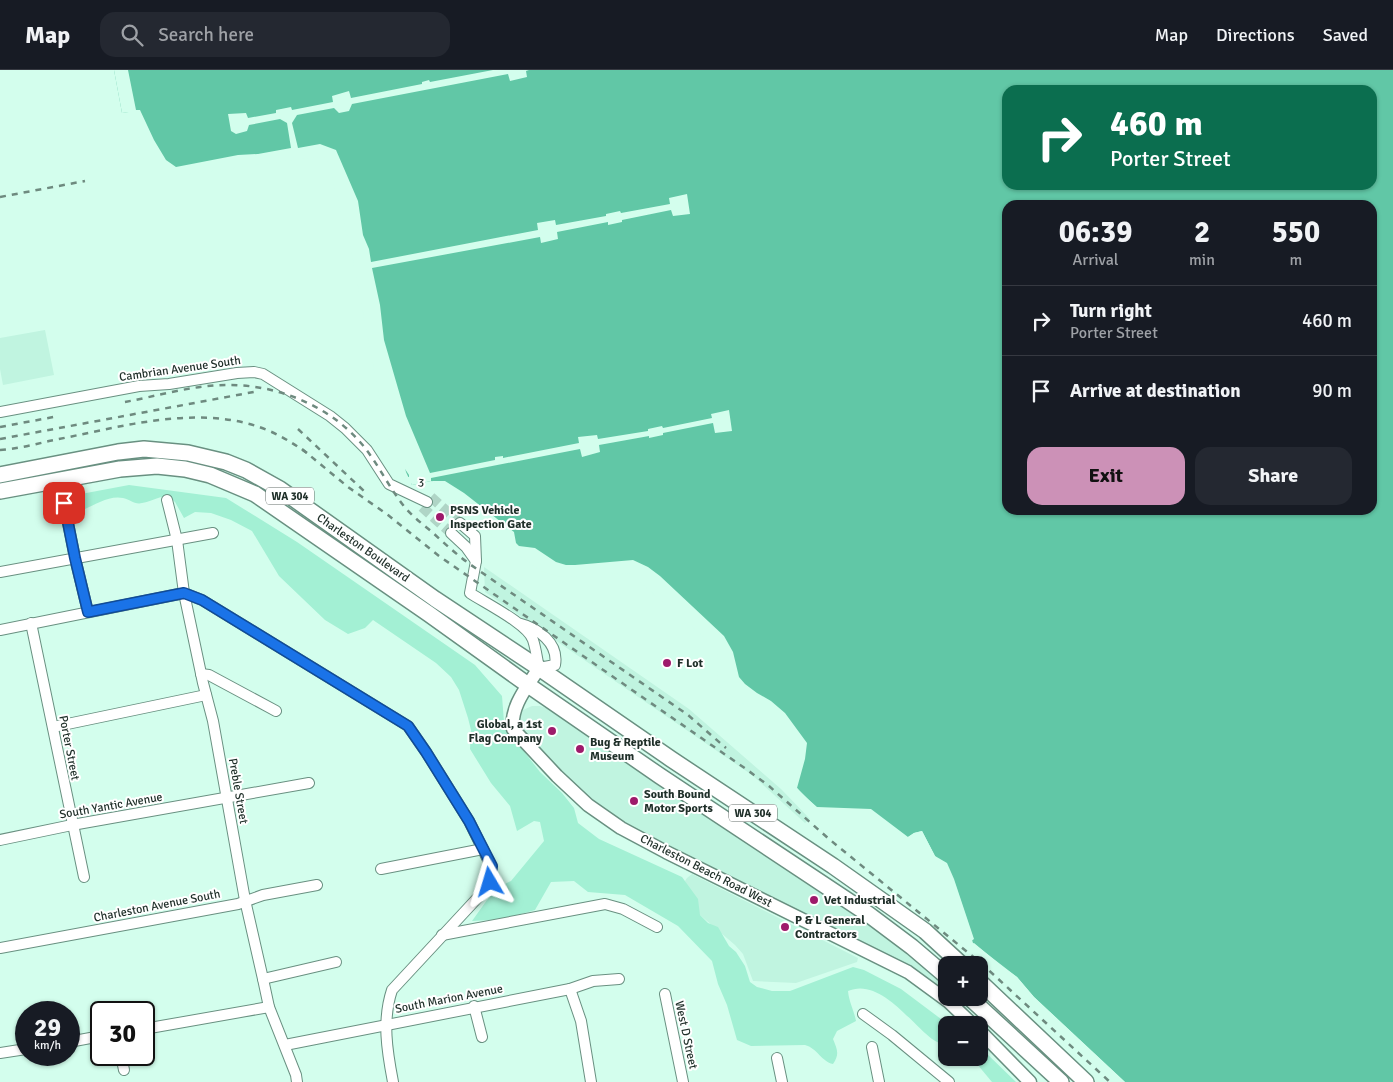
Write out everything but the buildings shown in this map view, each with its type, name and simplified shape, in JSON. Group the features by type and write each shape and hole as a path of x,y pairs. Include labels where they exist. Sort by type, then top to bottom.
{"highway":[{"name":"Charleston Boulevard","path":"0,475 118,452 144,449 188,452 226,462 246,470 280,489 435,599 539,668"},
{"name":"Charleston Boulevard","path":"0,491 144,466 185,469 220,478 272,504 528,685"},
{"name":"WA 304","path":"539,668 671,759 833,866 924,931 952,956"},
{"name":"WA 304","path":"528,685 660,776 868,914 938,969"},
{"path":"988,989 1086,1082"},
{"path":"979,1006 1061,1082"}],"main road":[{"name":"Charleston Beach Road West","path":"539,668 515,708 512,719 514,729 557,776 588,805 621,828 666,852 908,972 949,1002 964,1016"},
{"path":"988,1039 1030,1082"}],"street":[{"name":"Cambrian Avenue South","path":"0,412 139,386 169,384 237,373 263,374 330,416 345,428 367,450 389,484 409,495"},
{"name":"3","path":"409,495 427,502"},
{"name":"Preble Street","path":"167,500 176,540 184,593 213,722 245,900 270,1007 298,1082"},
{"path":"64,503 88,612"},
{"path":"456,528 476,562 470,593 518,623 533,638 539,668 554,665 555,650 551,643 530,626 518,623"},
{"path":"0,572 213,533"},
{"path":"0,630 184,593 202,600 408,726 469,821 492,866 490,882 484,892 392,990 386,1007 386,1025 393,1082"},
{"name":"Porter Street","path":"31,623 84,877"},
{"path":"201,674 209,674 276,711"},
{"path":"53,727 206,695"},
{"name":"South Yantic Avenue","path":"0,840 72,825 309,783"},
{"path":"380,869 483,849"},
{"name":"Charleston Avenue South","path":"0,948 228,906 263,895 317,885"},
{"path":"442,935 605,904 623,909 657,927"},
{"path":"263,979 336,962"},
{"name":"South Marion Avenue","path":"285,1045 570,988 593,981 619,979"},
{"path":"570,988 581,1021 591,1082"},
{"name":"West D Street","path":"665,994 683,1082"},
{"path":"474,1006 482,1037"},
{"path":"155,1027 270,1007"},
{"path":"863,1014 892,1034 949,1082"},
{"path":"872,1047 878,1082"},
{"path":"0,1053 15,1051"},
{"path":"777,1058 782,1082"},
{"path":"123,1066 124,1070"}],"shaded area":[{"path":"114,70 1393,70 1393,1082 1125,1082 1034,997 1017,977 973,943 956,890 922,831 908,837 871,809 817,807 801,793 797,788 796,764 791,754 748,704 720,648 630,570 542,569 444,485 431,481 412,485 406,472 329,155 315,154 169,175 135,111 122,113"},
{"path":"45,330 54,375 3,385 0,369 0,338"},
{"path":"129,485 226,498 297,542 475,665 502,696 504,722 512,736 540,772 562,793 574,808 578,823 599,839 682,877 698,899 700,915 708,923 718,927 729,946 736,952 745,966 750,982 757,987 772,991 790,991 853,967 864,970 901,989 938,1017 938,1042 883,996 871,990 860,988 848,991 856,1021 837,1031 833,1039 837,1054 833,1064 805,1045 751,1046 737,1040 712,961 678,926 625,895 588,892 574,881 551,882 535,910 504,918 472,921 487,900 500,886 511,881 544,841 540,822 534,821 517,831 510,806 491,783 470,749 471,730 468,718 459,690 451,677 436,663 373,620 365,628 348,634 325,620 279,576 252,531 231,520 211,513 195,512 184,518 175,502 168,496 139,503 118,497 103,500 85,509 76,506 65,497"},
{"path":"484,567 689,709 781,789 810,819 805,823 752,775 485,592"},
{"path":"532,706 549,709 830,897 912,957 938,980 938,984 912,969 638,831 582,791 524,734 519,726 519,716 523,710"},
{"path":"692,874 858,958 857,962 796,983 753,981 743,954 700,915 685,881"},
{"path":"988,1055 1016,1082 992,1082 979,1066 988,1066"}],"pier":[{"path":"114,70 128,70 136,110 140,110 166,160 176,167 238,155 258,154 291,148 287,123 280,119 249,125 247,131 236,134 231,131 228,114 246,113 248,118 276,113 276,110 291,107 292,110 333,102 332,96 349,91 351,98 422,84 422,82 429,80 430,82 493,70 529,70 526,71 527,77 510,81 508,74 352,104 349,111 339,113 334,108 297,115 292,123 298,148 320,144 336,150 358,201 363,235 369,249 371,262 538,230 537,223 555,220 556,225 606,216 606,214 620,211 621,213 670,204 669,198 687,194 690,214 673,216 671,210 622,220 622,222 608,225 608,222 557,232 558,239 541,243 540,237 372,268 380,305 384,340 406,416 430,473 495,460 495,457 503,456 503,458 579,443 578,437 597,435 598,439 648,431 648,429 662,426 663,428 712,418 711,414 729,410 732,431 715,433 713,423 663,433 663,435 649,438 649,436 599,445 600,452 582,457 580,449 431,478 431,481 412,485 409,483 407,477 409,475 401,466 386,432 351,250 327,158 315,157 168,177 144,161 134,114 130,112 122,113"},
{"path":"431,481 445,481 464,493 514,532 516,543 519,546 535,548 556,562 575,565 633,560 648,567 660,576 724,636 733,652 739,677 745,684 785,713 807,743 805,759 797,788 818,809 799,795 795,789 793,765 779,742 746,706 717,685 718,649 629,573 560,577 541,571 497,540 443,487"},
{"path":"922,831 935,856 947,863 954,879 974,939 970,942 954,891 923,837 921,834 908,840 908,837 914,833"},
{"path":"974,943 1017,977 1034,997 1125,1082 1121,1082 1032,999 1016,979 971,945"}],"tunnel":[{"path":"431,497 460,523"},
{"path":"422,507 451,533"}],"railway":[{"path":"0,197 85,181"},
{"path":"125,402 175,391 226,385 265,389 303,401 321,410 352,433 370,455 406,509 456,553 688,715 726,748"},
{"path":"0,439 259,391"},
{"path":"0,427 59,416"},
{"path":"0,450 24,447 130,424 158,420 214,418 241,422 267,430 288,440 307,453"},
{"path":"298,429 364,491"},
{"path":"302,449 348,487 388,515 439,556 769,786 829,839 982,964 1110,1082"}],"place":[{"name":"PSNS Vehicle Inspection Gate","path":"440,517"},
{"name":"F Lot","path":"667,663"},
{"name":"Global, a 1st Flag Company","path":"552,731"},
{"name":"Bug & Reptile Museum","path":"580,749"},
{"name":"South Bound Motor Sports","path":"634,801"},
{"name":"Vet Industrial","path":"814,900"},
{"name":"P & L General Contractors","path":"785,927"}],"route":[{"path":"64,503 88,612 184,593 202,600 408,726 469,821 492,866 490,882"}]}
